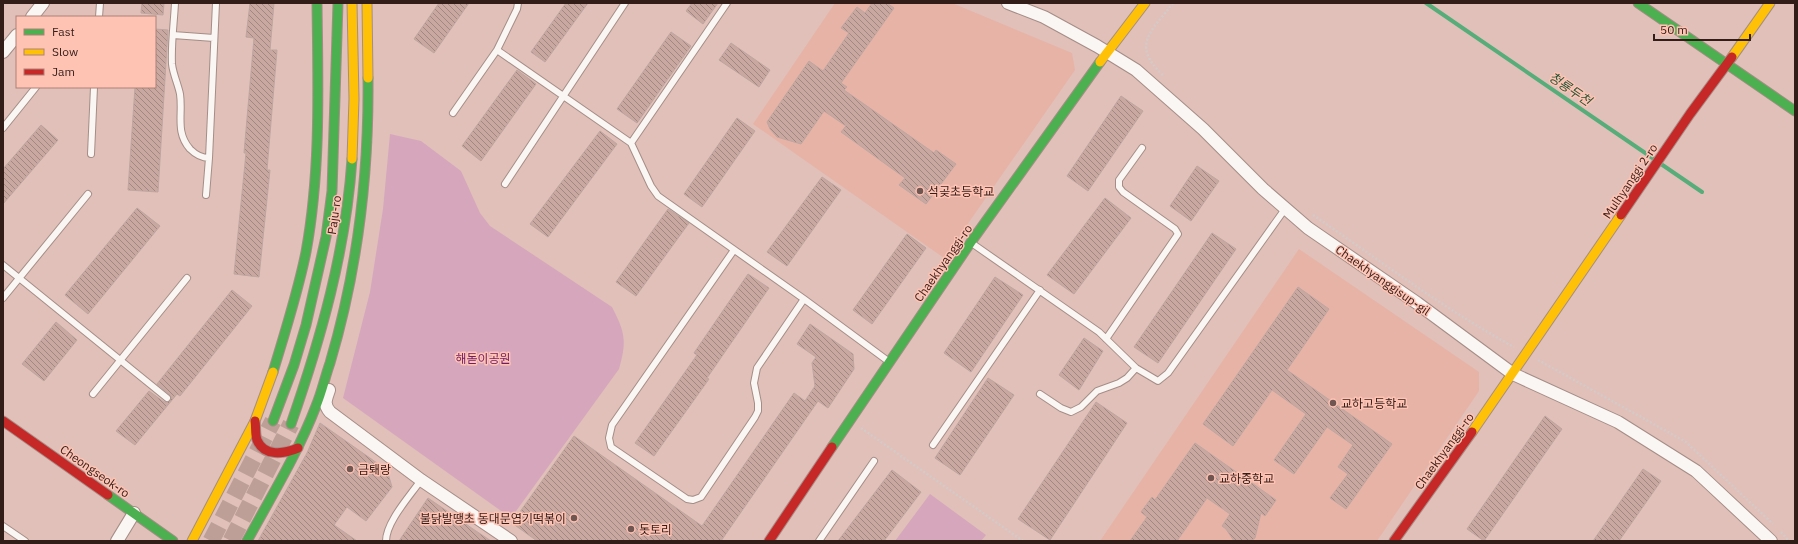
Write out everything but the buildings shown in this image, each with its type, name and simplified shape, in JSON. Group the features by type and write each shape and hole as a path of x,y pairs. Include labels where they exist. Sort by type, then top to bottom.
{"main road":[{"path":"192,541 255,421 272,375 292,310 306,251 315,180 318,90 318,3"},
{"name":"Paju-ro","path":"273,420 294,366 306,325 326,237 332,184 338,3"},
{"name":"Paju-ro","path":"291,424 326,318 343,240 349,193 354,96 352,3"},
{"path":"247,541 298,448 317,405 339,332 356,247 366,154 367,3"},
{"name":"Chaekhyanggi-ro","path":"769,541 850,419 971,243 1106,52 1145,3"},
{"path":"1638,3 1795,112"},
{"name":"Mulhyanggi 2-ro","path":"1513,374 1690,114 1770,3"},
{"name":"Chaekhyanggi-ro","path":"1397,540 1513,374"},
{"name":"Cheongseok-ro","path":"3,421 173,541"},
{"path":"255,421 257,439 267,451 285,454 298,448"}],"street":[{"path":"33,16 43,3"},
{"name":"Chaekhyanggisup-gil","path":"1008,3 1044,17 1136,70 1198,124 1262,189 1308,228 1418,303 1513,374 1618,422 1696,471 1771,541"},
{"path":"3,52 16,36"},
{"path":"367,126 374,149 359,269 347,331 325,402 326,407 330,412 421,480 511,541"},
{"path":"117,541 134,513"}],"lane":[{"path":"99,16 100,3"},
{"path":"175,3 172,65 180,95 180,126 182,136 187,145 195,154 204,158 209,158"},
{"path":"206,195 216,3"},
{"path":"453,113 497,50 517,9 518,3"},
{"path":"505,184 562,95 624,3"},
{"path":"631,143 727,3"},
{"path":"173,35 214,38"},
{"path":"497,50 631,143 650,186 658,196 804,299 889,362"},
{"path":"3,128 35,88"},
{"path":"91,154 94,88"},
{"path":"1106,339 1178,234 1175,229 1123,192 1119,187 1119,180 1142,148"},
{"path":"3,298 88,194"},
{"path":"971,243 1099,332 1136,368 1158,381 1168,373 1286,209"},
{"path":"734,250 612,425 609,438 611,447 687,499 693,500 701,497 755,417 758,403 754,383 757,368 804,299"},
{"path":"3,265 167,398"},
{"path":"93,394 187,278"},
{"path":"933,445 1040,290"},
{"path":"1040,394 1060,408 1071,412 1081,407 1097,391 1119,383 1127,378 1136,368"},
{"path":"819,541 874,461"},
{"path":"386,541 386,534 390,525 421,480"},
{"path":"3,526 25,541"}],"path":[{"path":"1166,79 1155,68 1146,54 1146,38 1173,3"},
{"path":"1308,211 1422,289 1495,336 1686,442 1774,525"},
{"path":"850,419 1023,541"},
{"path":"1779,530 1789,541"}],"shaded area":[{"name":"석곶초등학교","path":"835,3 952,3 1072,53 1075,70 944,258 753,124"},
{"name":"교하고등학교","path":"1299,249 1479,372 1479,391 1377,541 1100,541"}],"green space":[{"name":"해돋이공원","path":"390,134 421,141 461,171 480,213 490,226 612,307 620,323 624,344 619,369 511,518 343,398 370,292 383,209"},
{"path":"930,494 986,535 981,541 895,541"}],"waterway":[{"name":"청룡두천","path":"1426,3 1654,159"},
{"name":"청룡두천","path":"1661,164 1702,192"}],"tunnel":[{"path":"211,541 273,421"},
{"path":"231,541 291,424"}],"traffic: fast":[{"path":"273,372 299,282 311,221 318,128 317,3"},
{"path":"273,421 294,365 306,325 326,237 332,191 338,3"},
{"path":"1638,3 1795,111"},
{"path":"832,447 971,242 1100,62"},
{"path":"247,541 284,475 309,423 320,395 339,329 360,222 364,186 368,114 368,78"},
{"path":"291,424 322,326 338,260 349,193 352,159"},
{"path":"108,495 173,541"}],"traffic: slow":[{"path":"352,3 354,99 352,159"},
{"path":"367,3 368,78"},
{"path":"1100,62 1145,3"},
{"path":"1732,57 1770,3"},
{"path":"1472,432 1621,215"},
{"path":"192,541 255,421 273,372"}],"traffic: jam":[{"path":"1621,215 1690,114 1732,57"},
{"path":"3,421 108,495"},
{"path":"255,421 257,440 264,449 269,452 281,453 298,448"},
{"path":"1394,541 1472,432"},
{"path":"769,541 832,447"}],"place":[{"name":"석곶초등학교","path":"920,191"},
{"name":"교하고등학교","path":"1333,403"},
{"name":"금퇘랑","path":"350,469"},
{"name":"교하중학교","path":"1211,478"},
{"name":"불닭발땡초 동대문엽기떡볶이","path":"574,518"},
{"name":"돗토리","path":"631,529"}]}
